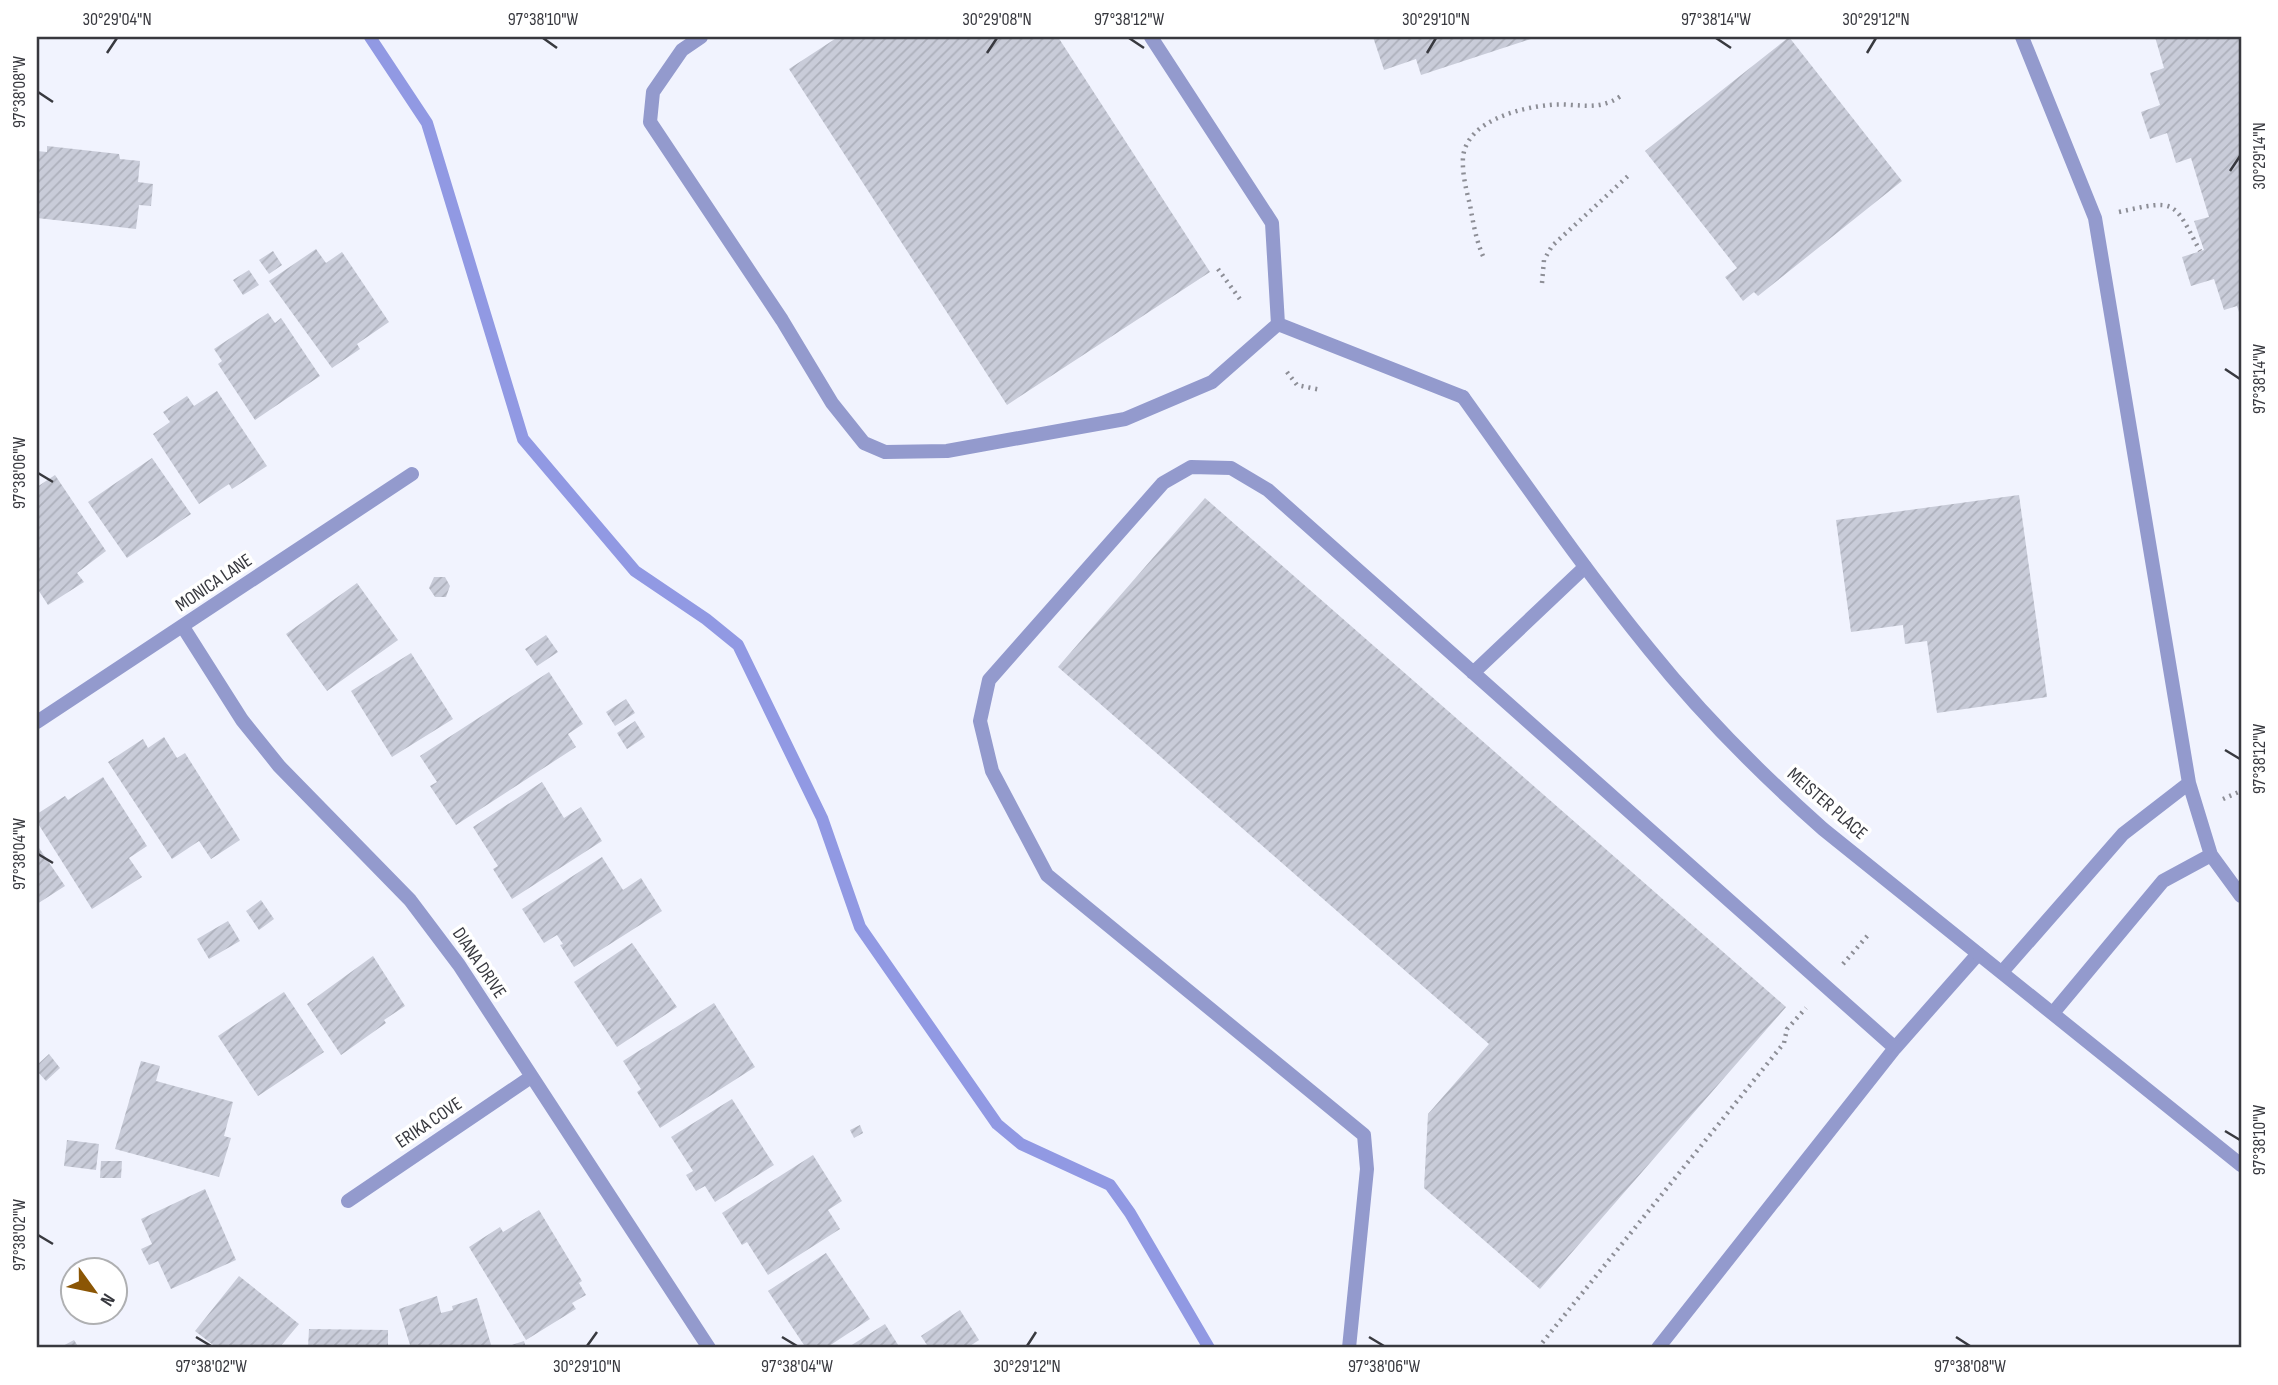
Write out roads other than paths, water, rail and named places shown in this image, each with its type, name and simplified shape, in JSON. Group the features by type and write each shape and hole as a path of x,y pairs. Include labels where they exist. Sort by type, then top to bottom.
{"street":[{"path":"701,37 682,50 653,92 650,122 782,320 832,402 864,443 885,452 947,451 1125,419 1212,382 1278,324 1272,223 1151,37"},
{"path":"2022,37 2095,218 2189,783 2211,855 2241,896"},
{"name":"MEISTER PLACE","path":"1278,324 1464,397 1585,567 1650,651 1785,795 1823,829 2241,1166"},
{"path":"1349,1348 1367,1169 1364,1135 1047,875 992,771 980,721 989,680 1163,482 1191,467 1231,468 1268,490 1895,1048"},
{"name":"MONICA LANE","path":"37,722 412,474"},
{"path":"1474,673 1585,567"},
{"name":"DIANA DRIVE","path":"183,627 242,720 279,766 410,900 459,965 709,1348"},
{"path":"2002,972 2123,834 2189,783"},
{"path":"2053,1013 2163,881 2211,855"},
{"path":"1658,1348 1895,1048 1978,954"},
{"name":"ERIKA COVE","path":"348,1201 531,1077"}],"waterway":[{"path":"370,37 427,123 523,439 635,571 706,619 738,645 822,818 860,927 997,1124 1021,1144 1110,1185 1130,1213 1209,1348"}]}
